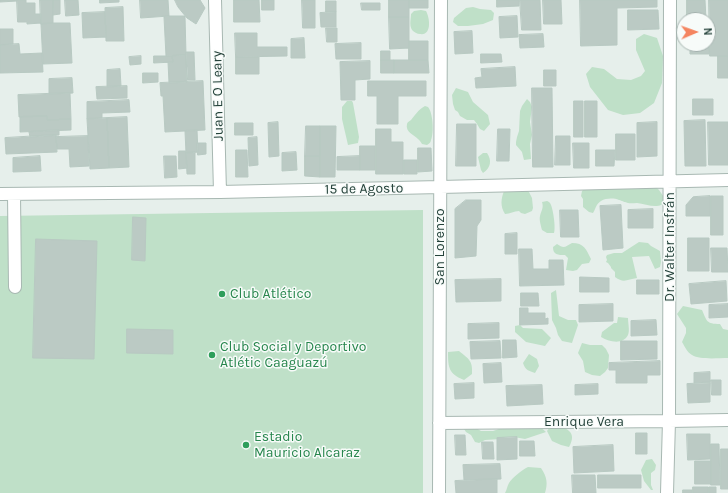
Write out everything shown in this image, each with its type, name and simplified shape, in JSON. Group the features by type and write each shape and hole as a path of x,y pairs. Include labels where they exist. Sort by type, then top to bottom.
{"street":[{"name":"Juan E O Leary","path":"216,0 220,192"},
{"name":"San Lorenzo","path":"439,493 441,0"},
{"name":"Dr. Walter Insfrán","path":"667,493 669,421 670,0"},
{"name":"15 de Agosto","path":"0,194 220,192 728,180"},
{"path":"14,194 15,287"},
{"name":"Enrique Vera","path":"439,423 728,420"}],"green space":[{"path":"473,7 491,10 494,13 493,20 483,24 468,26 458,26 453,22 454,18 466,8"},
{"path":"414,11 426,11 429,22 427,32 424,34 416,33 412,30 410,22 411,14"},
{"path":"644,34 657,38 663,56 662,83 654,103 640,113 623,115 608,110 590,87 586,74 592,67 604,69 617,79 631,80 641,76 645,71 636,50 636,39"},
{"path":"456,88 468,92 473,102 488,115 490,124 484,131 480,129 474,120 467,120 460,116 455,110 452,95"},
{"path":"527,99 532,107 530,122 532,135 530,144 531,159 524,160 522,152 516,145 516,142 519,131 520,111"},
{"path":"347,101 352,101 353,103 359,137 358,143 348,145 342,119 342,107"},
{"path":"425,106 430,110 432,123 431,141 427,145 422,144 407,129 408,122"},
{"path":"483,153 487,153 489,156 490,164 488,169 483,173 478,157"},
{"path":"655,186 666,200 657,206 628,203 617,199 610,199 599,202 593,213 589,212 583,207 583,199 581,196 582,191 585,188"},
{"path":"523,188 529,192 532,198 532,211 525,214 519,211 505,214 502,208 502,197 504,191"},
{"path":"547,201 551,205 553,213 555,227 554,233 547,233 542,230 540,223 543,206 542,202"},
{"name":"Club Social y Deportivo Atlétic Caaguazú","path":"423,210 423,493 0,493 0,216"},
{"path":"639,242 648,243 660,251 660,267 655,269 649,256 632,257 637,278 624,281 618,279 615,277 615,272 606,262 607,255 622,253"},
{"path":"572,243 582,245 591,259 589,263 582,264 577,270 573,271 566,270 568,258 565,255 558,255 553,250 553,247 557,244 564,247"},
{"path":"556,290 559,316 568,320 576,320 578,325 572,343 562,341 552,320 551,293"},
{"path":"683,306 702,310 709,322 720,324 723,329 728,330 728,358 700,358 695,357 687,351 682,342 686,333 686,328 677,314"},
{"path":"618,317 628,318 628,335 619,342 607,340 601,337 602,332 614,323 617,323"},
{"path":"520,325 523,328 542,329 551,338 545,346 526,342 515,332 515,326"},
{"path":"582,343 602,345 606,349 609,355 608,368 600,376 585,372 583,361 578,353"},
{"path":"459,351 468,358 472,366 472,374 464,380 452,373 448,362 448,352"},
{"path":"529,354 537,359 539,366 535,373 526,369 523,363"},
{"path":"537,424 546,432 525,439 508,437 485,440 479,443 475,442 471,435 464,429 474,427 481,431 493,431 511,425"},
{"path":"552,424 569,431 572,437 569,447 552,441 547,431"},
{"path":"652,459 656,465 655,470 651,473 651,485 653,490 651,490 644,481 641,470 646,460"},
{"path":"528,467 541,468 545,474 545,493 505,493 510,481 517,474"}],"building":[{"path":"0,0 17,0 17,1 0,2"},
{"path":"17,0 26,0 26,3 35,3 35,14 41,14 41,23 27,24 27,22 18,22"},
{"path":"40,0 53,0 53,23 41,24"},
{"path":"53,0 60,0 60,14 53,15"},
{"path":"65,0 78,0 79,15 66,16"},
{"path":"100,0 119,0 119,2 100,3"},
{"path":"140,0 168,0 169,16 141,18"},
{"path":"175,0 200,0 205,8 196,24 187,18 178,7"},
{"path":"234,0 259,0 260,22 234,22"},
{"path":"262,0 274,0 274,10 262,10"},
{"path":"302,0 315,0 315,28 303,28"},
{"path":"389,0 409,0 409,17 389,17"},
{"path":"409,0 428,0 428,8 409,8"},
{"path":"497,0 519,0 519,6 497,7"},
{"path":"520,0 540,0 541,30 522,30"},
{"path":"543,0 561,0 562,24 544,24"},
{"path":"580,0 657,0 657,7 617,8 617,45 581,46"},
{"path":"687,0 705,0 706,12 687,12"},
{"path":"709,0 728,0 728,56 710,56 710,52 716,52 716,12 709,12"},
{"path":"326,1 336,1 336,12 326,12"},
{"path":"361,3 380,3 380,10 362,10"},
{"path":"123,7 124,41 106,41 105,8"},
{"path":"628,10 658,10 659,29 628,30"},
{"path":"105,12 106,37 83,38 82,13"},
{"path":"336,12 336,27 321,27 320,13"},
{"path":"185,16 186,55 166,56 164,17"},
{"path":"517,16 518,37 500,38 499,17"},
{"path":"389,17 409,17 409,48 390,49"},
{"path":"70,23 72,63 43,64 41,24"},
{"path":"326,28 337,28 337,42 327,42"},
{"path":"0,29 13,29 13,44 0,45"},
{"path":"472,31 473,53 455,54 454,32"},
{"path":"235,33 257,33 257,47 287,47 287,56 236,57"},
{"path":"543,34 544,47 520,48 519,35"},
{"path":"304,38 305,58 291,58 291,39"},
{"path":"409,41 428,41 428,60 409,60"},
{"path":"361,43 361,59 336,59 335,44"},
{"path":"19,44 20,54 42,53 43,72 0,73 0,45"},
{"path":"381,51 390,51 390,60 381,60"},
{"path":"186,52 194,52 195,80 188,80"},
{"path":"690,52 709,52 709,54 690,54"},
{"path":"481,54 501,54 502,62 481,63"},
{"path":"186,55 187,82 169,83 168,62 173,62 172,56"},
{"path":"141,56 141,64 130,65 129,57"},
{"path":"154,56 172,56 173,62 154,63"},
{"path":"718,56 728,56 728,78 718,78"},
{"path":"236,57 259,57 259,74 236,74"},
{"path":"381,60 394,60 394,73 381,73"},
{"path":"394,60 428,60 429,73 394,73"},
{"path":"370,61 370,79 355,80 355,100 341,100 340,62"},
{"path":"515,67 516,86 476,88 475,78 482,77 481,69"},
{"path":"120,69 121,86 107,87 107,70"},
{"path":"544,70 556,70 556,86 544,86"},
{"path":"143,73 158,73 158,82 143,83"},
{"path":"72,78 73,93 49,94 49,79"},
{"path":"203,81 205,130 165,132 163,96 161,96 160,83"},
{"path":"368,81 426,81 426,96 398,96 398,124 377,124 377,96 368,96"},
{"path":"127,86 127,98 97,99 96,87"},
{"path":"532,88 552,88 553,167 533,167"},
{"path":"70,93 71,119 47,120 47,116 19,117 18,95"},
{"path":"693,99 713,99 713,115 693,115"},
{"path":"129,100 130,112 102,113 102,118 87,119 87,102"},
{"path":"574,101 583,101 583,137 574,137"},
{"path":"585,101 597,101 597,137 585,137"},
{"path":"47,116 47,120 71,119 71,130 20,132 20,117"},
{"path":"127,117 129,167 109,168 107,118"},
{"path":"107,118 109,168 90,169 87,119"},
{"path":"705,120 706,166 685,166 684,121"},
{"path":"278,122 279,156 269,157 268,123"},
{"path":"657,122 657,156 637,157 637,123"},
{"path":"708,122 728,122 728,165 709,165"},
{"path":"235,123 253,123 253,135 235,135"},
{"path":"457,124 476,124 476,166 456,166"},
{"path":"306,126 320,126 320,156 305,156"},
{"path":"320,126 336,126 335,177 320,177"},
{"path":"376,129 391,129 391,142 403,142 403,174 376,174"},
{"path":"498,129 510,129 509,161 497,161"},
{"path":"59,130 59,135 30,137 29,132"},
{"path":"197,130 198,152 186,153 185,131"},
{"path":"616,134 635,134 635,160 616,160"},
{"path":"56,135 57,152 6,154 5,138"},
{"path":"88,136 89,166 70,167 69,149 57,149 56,137"},
{"path":"556,136 570,136 570,165 555,165"},
{"path":"257,137 258,165 249,166 248,138"},
{"path":"197,143 206,143 206,154 198,155"},
{"path":"573,143 589,143 589,168 574,168"},
{"path":"360,146 375,146 375,170 360,170"},
{"path":"418,148 431,148 432,171 418,172"},
{"path":"236,150 247,150 248,177 236,177"},
{"path":"596,150 615,150 614,166 596,166"},
{"path":"179,151 186,151 187,168 179,169"},
{"path":"195,152 195,174 187,174 186,153"},
{"path":"296,152 297,170 282,171 282,153"},
{"path":"40,156 41,171 13,172 13,158"},
{"path":"164,156 176,156 177,177 165,178"},
{"path":"305,156 320,156 320,177 305,176"},
{"path":"360,156 360,170 337,170 337,157"},
{"path":"404,160 417,160 417,174 404,174"},
{"path":"710,196 710,216 686,216 686,205 693,197"},
{"path":"711,196 723,196 723,235 711,235"},
{"path":"466,200 481,200 481,220 477,226 476,256 455,258 455,209"},
{"path":"621,205 623,248 603,250 600,206"},
{"path":"653,209 653,228 628,228 628,210"},
{"path":"560,210 578,210 579,237 561,237"},
{"path":"133,217 146,218 145,261 132,260"},
{"path":"517,233 517,254 505,254 505,234"},
{"path":"688,238 709,238 709,271 688,271"},
{"path":"36,239 97,241 94,359 33,358"},
{"path":"711,248 727,248 728,272 712,272"},
{"path":"519,249 532,249 533,269 549,269 549,260 563,260 564,285 520,286"},
{"path":"580,277 609,278 609,292 580,292"},
{"path":"501,279 501,301 456,302 455,280"},
{"path":"637,280 659,280 659,294 637,294"},
{"path":"726,281 727,301 691,304 689,284"},
{"path":"521,293 538,293 539,306 521,306"},
{"path":"613,304 613,321 579,322 579,305"},
{"path":"728,304 728,317 709,318 709,305"},
{"path":"520,308 528,308 528,313 545,313 545,319 548,318 548,324 520,325"},
{"path":"656,320 657,335 631,336 631,321"},
{"path":"499,323 499,338 468,339 468,324"},
{"path":"127,329 173,330 173,354 127,353"},
{"path":"503,340 516,340 517,357 503,358"},
{"path":"500,341 501,358 471,359 470,342"},
{"path":"621,341 657,341 657,359 621,360"},
{"path":"660,361 660,375 647,375 647,383 616,383 616,370 609,370 609,363"},
{"path":"501,363 502,382 484,383 483,364"},
{"path":"710,372 710,382 694,383 694,373"},
{"path":"711,380 721,380 721,395 712,395"},
{"path":"474,383 474,398 455,399 454,384"},
{"path":"710,383 710,402 688,403 687,384"},
{"path":"598,384 598,394 575,395 575,385"},
{"path":"542,385 543,404 507,406 506,386"},
{"path":"636,433 647,433 647,454 636,454"},
{"path":"687,434 710,434 710,459 688,460"},
{"path":"455,435 465,435 466,455 456,455"},
{"path":"517,437 517,459 497,460 497,438"},
{"path":"520,441 534,441 535,456 520,456"},
{"path":"482,442 493,442 494,459 483,459"},
{"path":"711,444 719,444 720,485 711,485"},
{"path":"613,445 614,471 574,473 573,447"},
{"path":"721,449 728,449 728,489 721,489"},
{"path":"695,461 711,461 711,484 695,484"},
{"path":"500,464 501,479 464,480 463,465"},
{"path":"572,475 595,475 596,493 573,493"},
{"path":"598,475 641,475 641,488 598,488"},
{"path":"497,479 497,493 456,493 455,481"},
{"path":"693,487 708,487 708,493 693,493"},
{"path":"709,487 716,487 716,493 709,493"},
{"path":"683,490 692,490 692,493 683,493"}],"place":[{"name":"Club Atlético","path":"222,294"},
{"name":"Club Social y Deportivo Atlétic Caaguazú","path":"212,355"},
{"name":"Estadio Mauricio Alcaraz","path":"246,445"}]}
